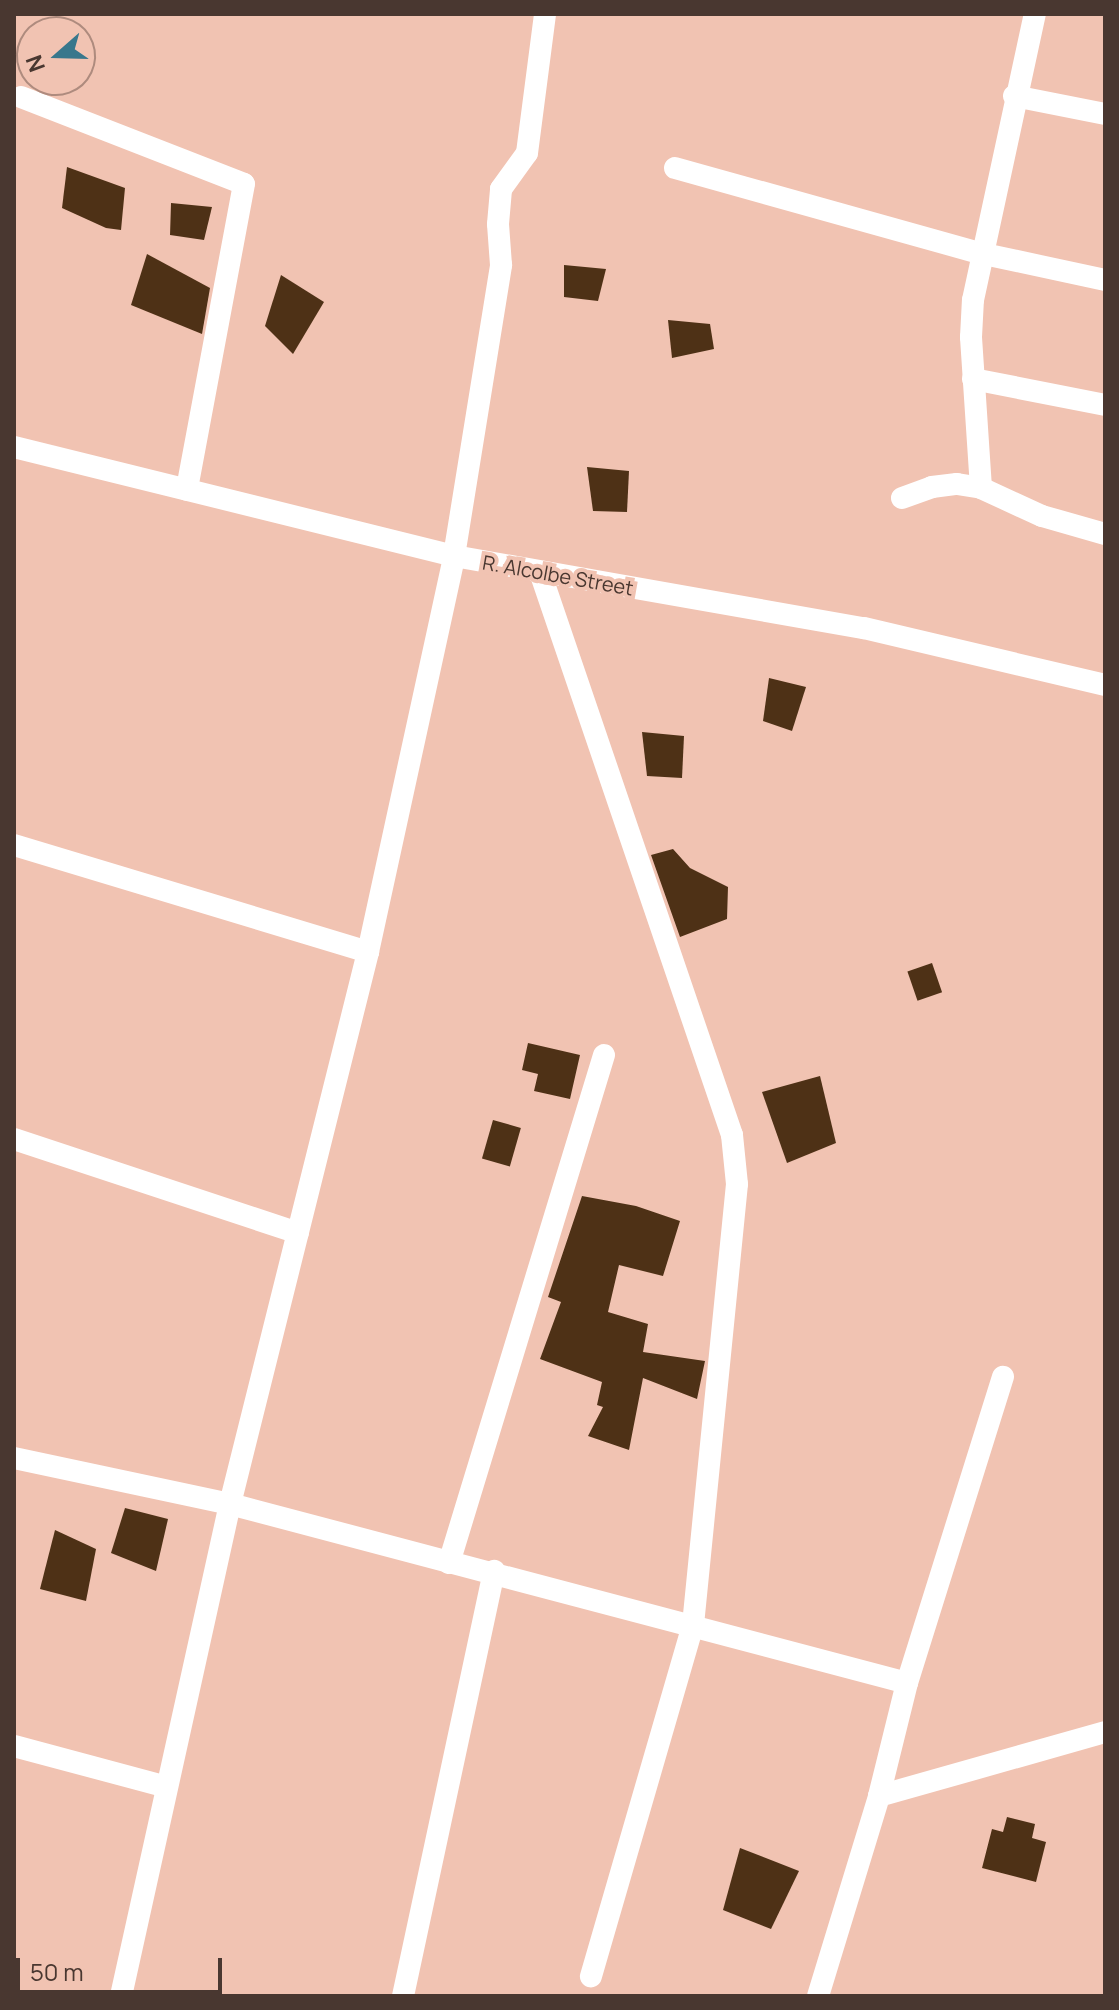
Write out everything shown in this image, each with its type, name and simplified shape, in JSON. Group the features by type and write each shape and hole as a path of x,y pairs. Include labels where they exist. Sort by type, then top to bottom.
{"street":[{"path":"121,1996 230,1504 368,952 454,556 501,265 498,224 501,189 527,153 545,14"},
{"path":"981,488 973,379 973,300 1014,96 1035,14"},
{"path":"1014,96 1105,114"},
{"path":"21,97 244,184 187,490"},
{"path":"675,168 984,254 1105,280"},
{"path":"973,379 1105,405"},
{"name":"R. Alcolbe Street","path":"14,447 454,556 864,628 1105,685"},
{"path":"902,498 932,487 957,484 981,488 1042,516 1105,534"},
{"path":"540,572 735,1154 733,1232 693,1625 591,1977"},
{"path":"14,845 368,952"},
{"path":"449,1563 604,1055"},
{"path":"14,1139 298,1233"},
{"path":"818,1996 879,1796 907,1683 1003,1377"},
{"path":"14,1458 230,1504 449,1563 494,1571 907,1683"},
{"path":"403,1996 494,1571"},
{"path":"879,1796 1105,1732"},
{"path":"14,1746 167,1787"}],"building":[{"path":"67,167 125,188 121,230 106,228 62,208"},
{"path":"171,203 212,207 204,240 170,235"},
{"path":"147,254 210,288 202,334 131,305"},
{"path":"564,265 606,269 598,301 564,297"},
{"path":"281,275 324,302 293,354 265,326"},
{"path":"668,320 710,324 714,349 672,358"},
{"path":"587,467 629,471 627,512 593,511"},
{"path":"769,678 806,687 792,731 763,721"},
{"path":"642,732 684,736 682,778 647,776"},
{"path":"673,849 690,868 728,887 727,919 680,937 651,855"},
{"path":"932,963 942,992 918,1001 907,971"},
{"path":"528,1043 580,1055 570,1099 534,1091 538,1074 522,1070"},
{"path":"820,1076 836,1143 787,1163 762,1092"},
{"path":"493,1120 521,1128 510,1166 482,1158"},
{"path":"582,1196 636,1206 680,1221 663,1276 619,1265 608,1312 648,1324 643,1352 705,1361 697,1399 643,1378 629,1450 588,1436 603,1407 597,1405 602,1382 540,1359 561,1302 548,1297"},
{"path":"125,1508 168,1519 156,1571 111,1553"},
{"path":"55,1530 96,1549 86,1601 40,1589"},
{"path":"1007,1817 1035,1824 1032,1838 1046,1842 1036,1882 982,1868 992,1829 1003,1832"},
{"path":"740,1848 799,1871 771,1929 723,1910"}]}
